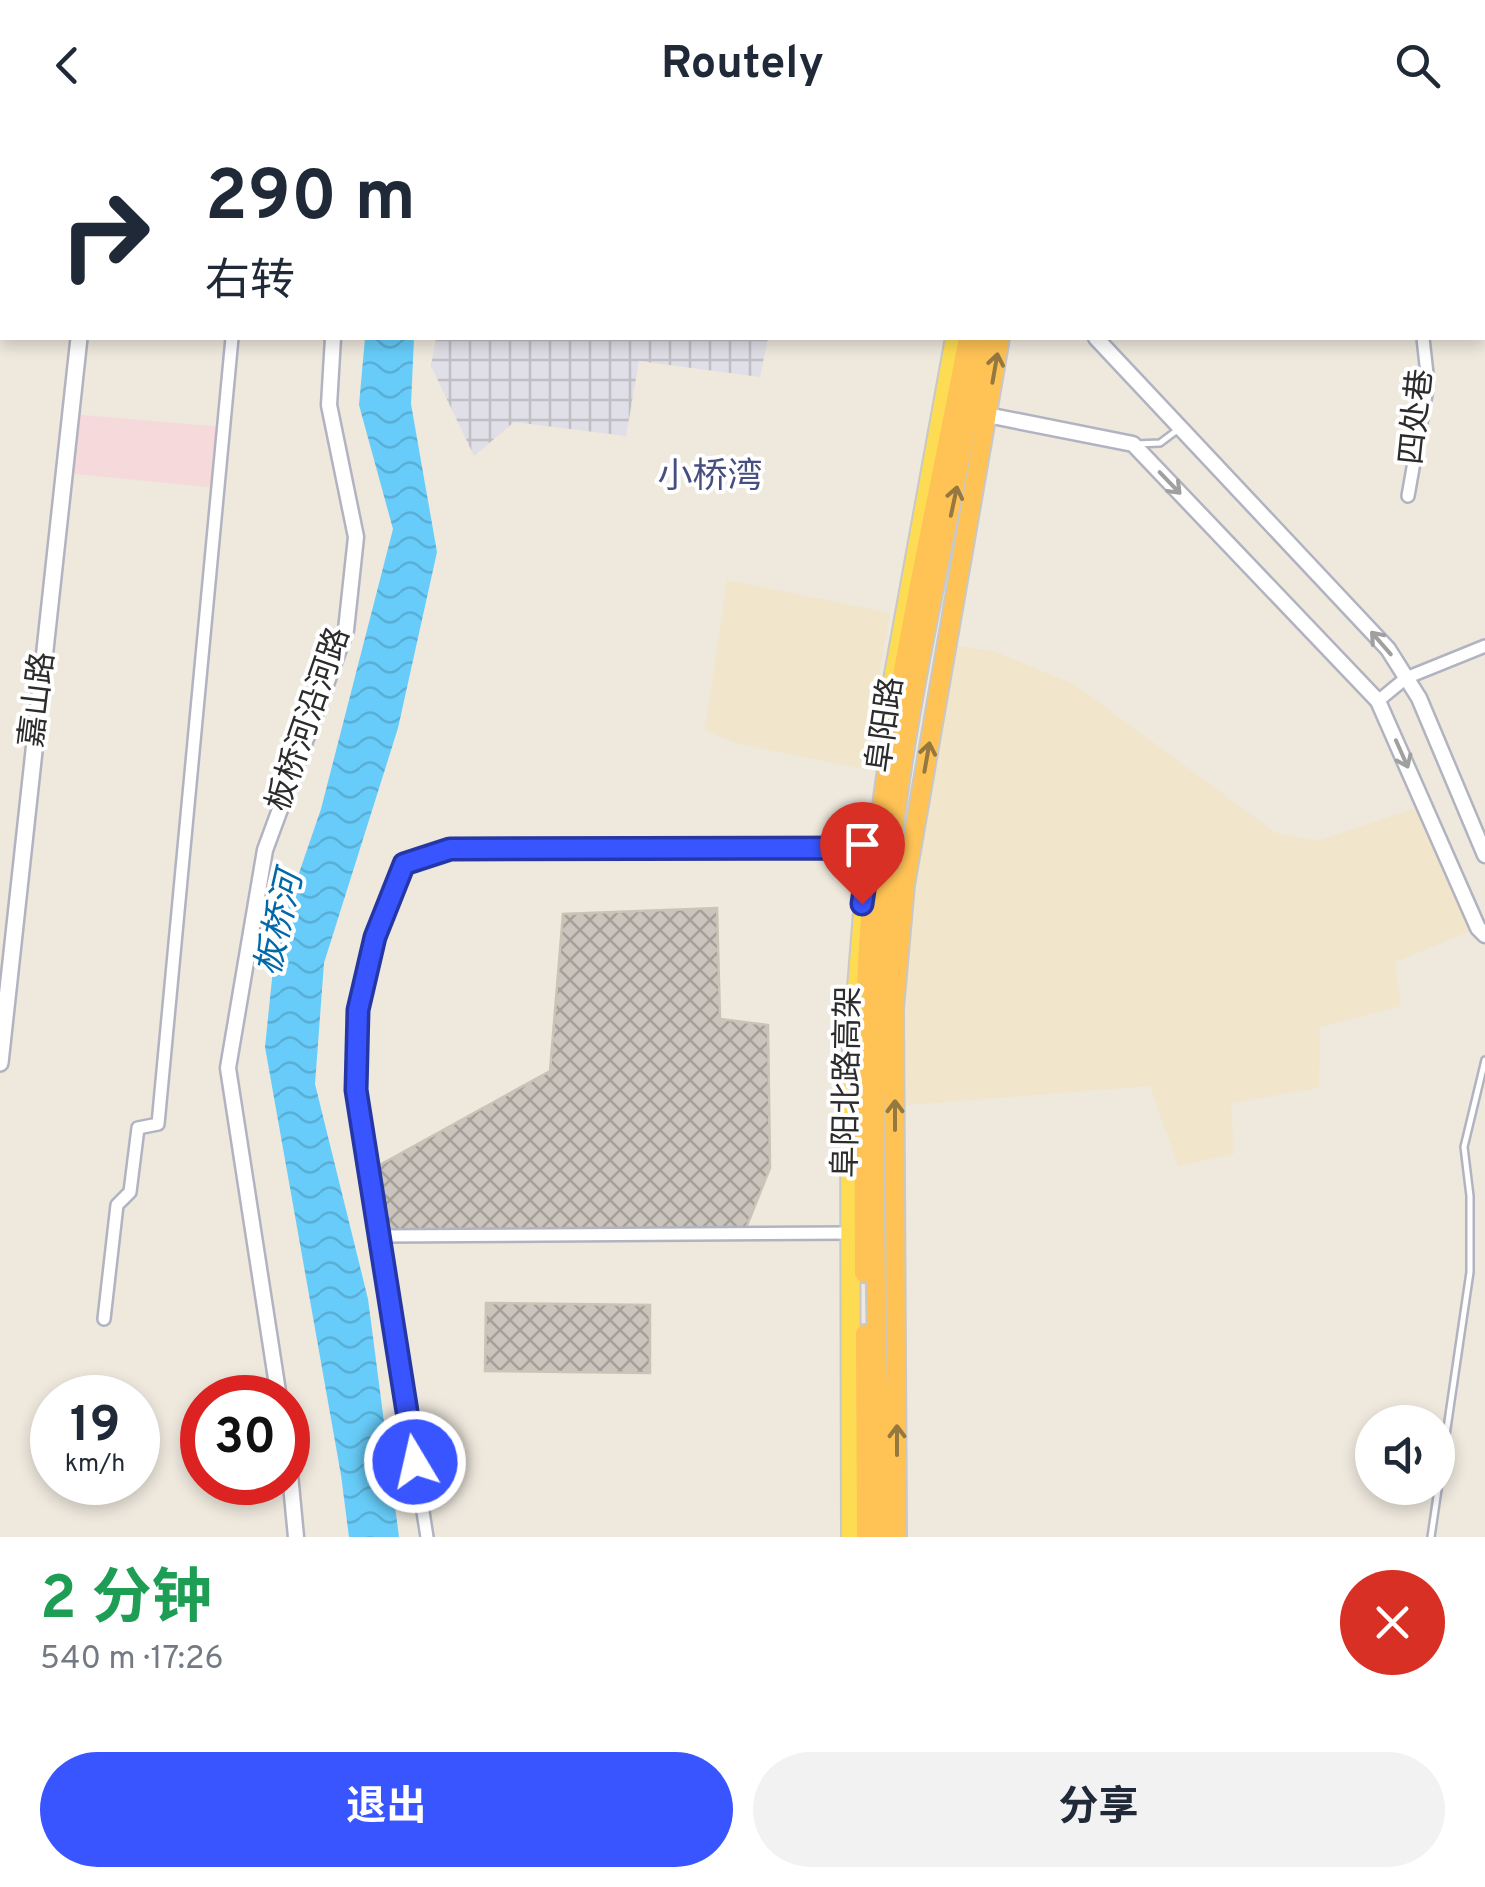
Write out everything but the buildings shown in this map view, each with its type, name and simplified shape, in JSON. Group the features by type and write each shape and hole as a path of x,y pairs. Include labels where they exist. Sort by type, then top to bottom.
{"highway":[{"name":"阜阳北路高架","path":"866,1537 863,1013 873,882 904,673 968,340"},
{"name":"阜阳北路高架","path":"882,1537 876,1314 878,1028 888,884 922,652 984,340"},
{"path":"898,1537 894,1028 897,973 905,884 1000,340"}],"main road":[{"name":"嘉山路","path":"0,1063 80,340"},
{"name":"阜阳路","path":"851,1537 850,1075 862,904 896,655 955,340"}],"street":[{"path":"104,1319 117,1204 130,1192 138,1128 158,1124 232,340"},
{"name":"板桥河沿河路","path":"275,1375 228,1068 264,850 346,630 356,537 329,405 333,340"},
{"path":"1098,340 1388,649 1419,698 1485,855"},
{"name":"四处巷","path":"1408,496 1428,383 1423,340"},
{"path":"986,416 1133,444 1378,701 1478,928 1485,935"},
{"path":"1378,701 1406,678 1485,646"},
{"path":"427,1537 356,1090 358,1010 375,937 404,864 450,849 870,848"},
{"path":"379,1236 850,1233"},
{"path":"293,1505 296,1537"}],"lane":[{"path":"1133,444 1160,442 1180,428"},
{"path":"1431,1537 1470,1272 1470,1196 1464,1147 1485,1060"}],"shaded area":[{"path":"436,340 768,340 760,377 639,361 626,436 514,422 474,456 431,366"},
{"path":"71,414 223,427 218,488 65,473"},
{"path":"727,580 890,613 863,769 735,743 705,730"},
{"path":"947,645 994,651 1075,685 1276,833 1317,841 1424,805 1478,928 1395,962 1401,1006 1320,1027 1319,1088 1231,1103 1234,1154 1178,1166 1150,1086 895,1106 894,1008"}],"water":[{"path":"365,340 414,340 411,404 437,552 398,728 324,963 315,1084 368,1299 399,1537 349,1537 265,1047 276,940 321,809 393,529 359,405"}],"district":[{"name":"小桥湾","path":"710,478"}],"route":[{"path":"415,1462 356,1090 358,1010 375,937 404,864 450,849 870,848 862,904"}],"water label":[{"name":"板桥河","path":"281,924"}]}
